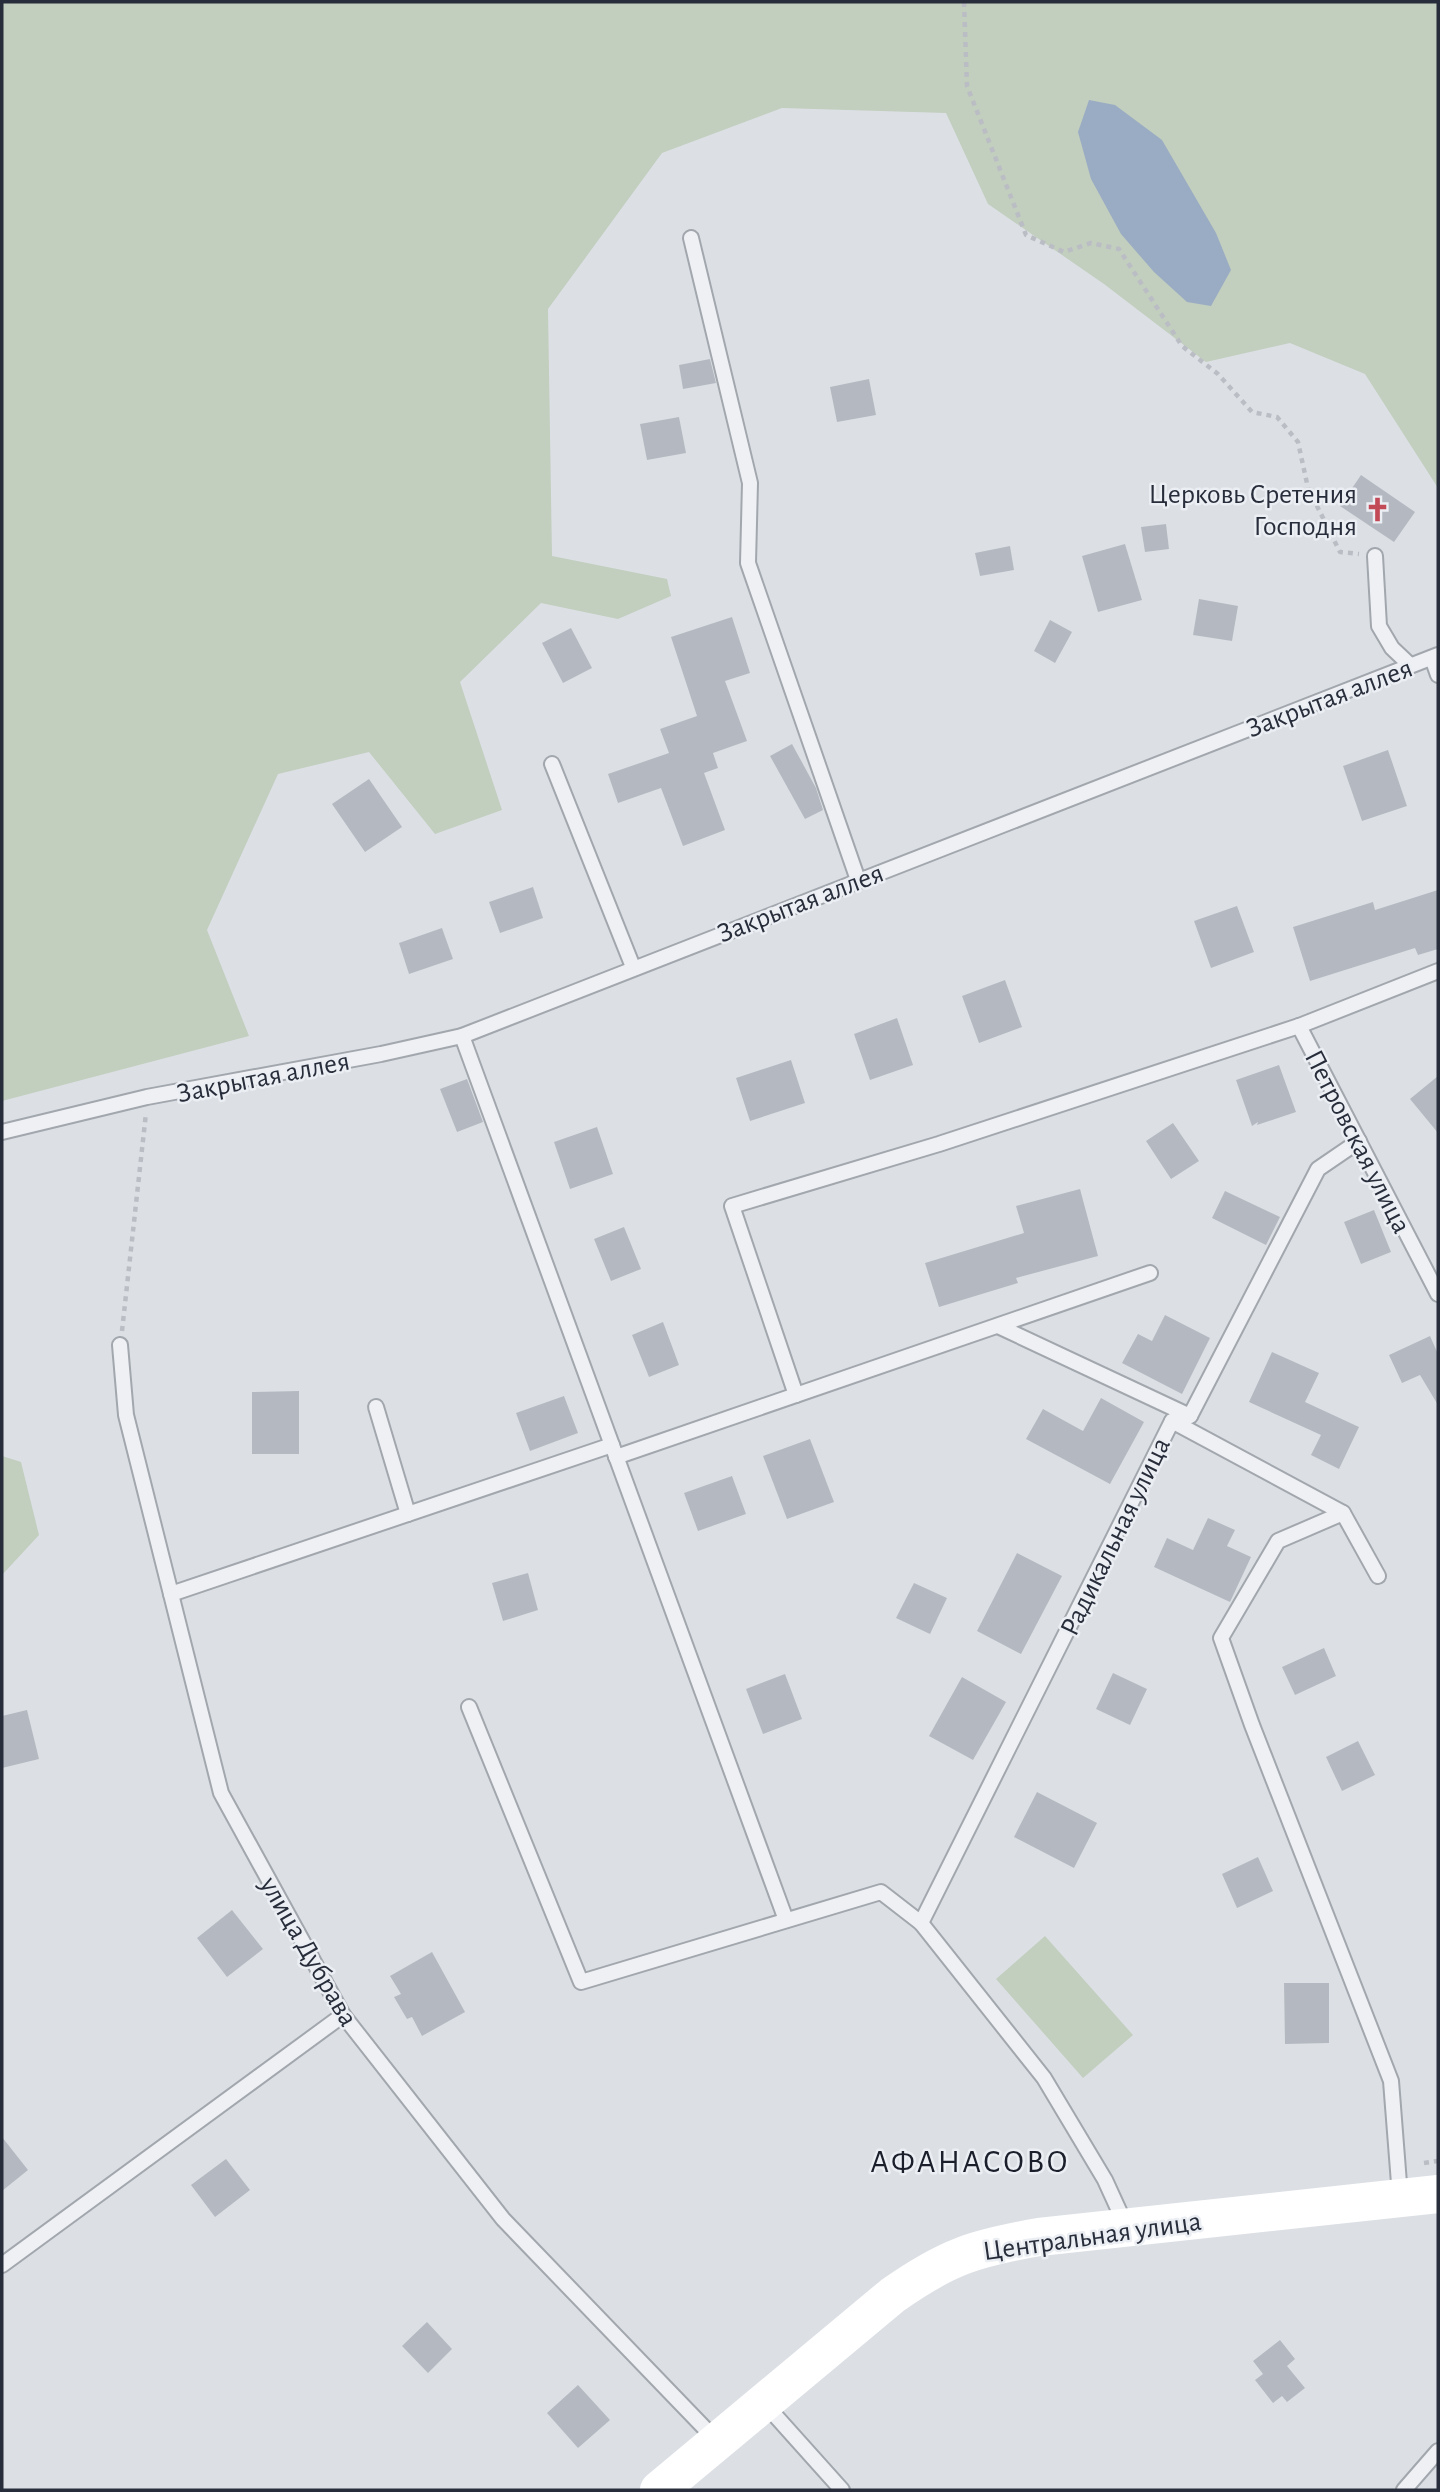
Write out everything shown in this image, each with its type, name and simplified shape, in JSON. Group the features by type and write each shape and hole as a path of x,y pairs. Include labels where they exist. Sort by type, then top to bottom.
{"street":[{"name":"Центральная улица","path":"659,2490 893,2295 924,2273 956,2256 1013,2241 1438,2193"}],"lane":[{"path":"691,238 750,483 748,563 858,880"},
{"path":"1375,556 1379,626 1392,648 1410,665"},
{"path":"1435,656 1438,675"},
{"name":"Закрытая аллея","path":"2,1132 147,1097 381,1054 462,1035 1435,656"},
{"path":"552,764 633,967"},
{"path":"796,1395 732,1206 939,1144 1299,1026 1438,971"},
{"name":"Петровская улица","path":"1299,1026 1438,1294"},
{"path":"462,1035 786,1920"},
{"name":"Радикальная улица","path":"921,1923 1171,1421 1190,1416 1318,1169 1359,1141"},
{"path":"171,1594 408,1514 796,1395 1150,1273"},
{"path":"998,1326 1190,1416"},
{"name":"улица Дубрава","path":"120,1345 126,1415 221,1793 342,2015 503,2219 718,2442"},
{"path":"376,1407 408,1514"},
{"path":"1171,1421 1343,1513 1378,1576"},
{"path":"1343,1513 1278,1541 1221,1638 1252,1725 1391,2081 1400,2197"},
{"path":"469,1707 581,1982 881,1892 921,1923 1044,2078 1105,2180 1127,2228"},
{"path":"2,2265 342,2015"},
{"path":"764,2403 842,2490"},
{"path":"1404,2490 1438,2451"}],"path":[{"path":"964,2 967,86 1026,235 1064,252 1091,243 1119,249 1182,346 1218,374 1252,412 1277,417 1298,442 1308,488 1340,552 1375,556"},
{"path":"120,1345 147,1097"}],"green space":[{"path":"2,2 1438,2 1438,488 1365,374 1290,343 1206,362 1104,284 988,204 946,113 782,108 662,153 548,309 552,556 667,579 671,596 618,619 541,603 460,682 502,810 435,834 369,752 278,774 207,930 249,1036 2,1101"},
{"path":"2,1456 21,1462 39,1535 2,1575"},
{"path":"1045,1936 1133,2035 1083,2078 996,1979"}],"water":[{"path":"1089,100 1115,105 1162,140 1216,233 1231,270 1211,306 1187,302 1154,272 1121,234 1091,179 1078,132"}],"building":[{"path":"710,359 716,383 683,389 679,365"},
{"path":"869,379 876,415 837,422 830,387"},
{"path":"679,417 686,453 647,460 640,424"},
{"name":"Церковь Сретения Господня","path":"1361,475 1415,512 1394,542 1340,506"},
{"path":"1166,524 1169,549 1145,552 1141,527"},
{"path":"1125,544 1142,600 1098,612 1082,556"},
{"path":"1010,546 1014,570 980,576 975,553"},
{"path":"1199,599 1238,606 1232,641 1193,635"},
{"path":"732,617 750,673 725,681 747,741 713,753 718,768 704,773 725,830 683,846 661,788 618,803 608,774 669,753 660,729 697,716 671,637"},
{"path":"1050,620 1072,632 1055,663 1034,651"},
{"path":"571,628 592,668 563,683 542,643"},
{"path":"792,744 816,788 823,810 805,819 770,756"},
{"path":"1388,750 1407,806 1362,821 1343,766"},
{"path":"369,779 402,827 365,852 332,804"},
{"path":"533,887 543,918 500,933 489,902"},
{"path":"1438,890 1438,949 1418,955 1415,948 1310,981 1293,927 1373,902 1375,910"},
{"path":"1237,906 1254,952 1211,968 1194,921"},
{"path":"442,928 453,959 409,974 399,943"},
{"path":"1005,980 1022,1027 979,1043 962,996"},
{"path":"897,1018 913,1065 870,1080 854,1034"},
{"path":"791,1060 805,1103 750,1121 736,1078"},
{"path":"1279,1065 1296,1112 1252,1126 1236,1080"},
{"path":"1438,1076 1438,1133 1410,1099"},
{"path":"467,1079 483,1122 457,1132 440,1089"},
{"path":"1173,1123 1199,1161 1171,1179 1146,1141"},
{"path":"597,1127 613,1174 570,1189 554,1142"},
{"path":"1080,1189 1098,1256 1016,1278 1018,1283 939,1307 925,1263 1024,1233 1016,1206"},
{"path":"1225,1191 1280,1217 1266,1245 1212,1218"},
{"path":"1374,1210 1391,1252 1361,1264 1344,1222"},
{"path":"624,1227 641,1269 611,1281 594,1239"},
{"path":"1165,1315 1210,1338 1182,1394 1122,1363 1138,1334 1152,1341"},
{"path":"663,1322 679,1365 649,1377 632,1335"},
{"path":"1430,1336 1438,1354 1438,1405 1420,1375 1402,1383 1389,1355"},
{"path":"1272,1352 1319,1373 1305,1402 1359,1427 1339,1469 1311,1455 1321,1435 1249,1402"},
{"path":"299,1391 299,1454 252,1454 252,1392"},
{"path":"564,1396 578,1433 530,1451 516,1413"},
{"path":"1101,1398 1144,1422 1110,1484 1026,1439 1043,1409 1083,1431"},
{"path":"810,1439 834,1502 787,1519 763,1456"},
{"path":"732,1476 746,1514 698,1531 684,1493"},
{"path":"1208,1518 1235,1530 1227,1546 1251,1557 1230,1602 1154,1567 1167,1538 1193,1550"},
{"path":"1017,1553 1062,1576 1021,1654 977,1631"},
{"path":"528,1573 538,1610 503,1621 492,1583"},
{"path":"914,1583 947,1598 930,1634 896,1618"},
{"path":"1324,1648 1336,1676 1295,1695 1282,1667"},
{"path":"1113,1673 1147,1689 1130,1725 1096,1709"},
{"path":"785,1674 802,1719 763,1734 746,1689"},
{"path":"962,1677 1006,1702 973,1760 929,1736"},
{"path":"27,1710 39,1759 2,1768 2,1716"},
{"path":"1358,1741 1375,1775 1342,1791 1326,1757"},
{"path":"1037,1792 1097,1823 1074,1868 1014,1837"},
{"path":"1258,1857 1273,1891 1237,1908 1222,1874"},
{"path":"232,1910 263,1949 227,1977 197,1938"},
{"path":"432,1952 465,2012 422,2036 412,2017 407,2019 394,1997 401,1994 390,1976"},
{"path":"1284,1983 1329,1983 1329,2043 1285,2044"},
{"path":"2,2137 28,2170 2,2191"},
{"path":"226,2159 250,2190 215,2217 191,2185"},
{"path":"427,2322 452,2349 428,2373 402,2346"},
{"path":"1280,2340 1295,2359 1287,2366 1305,2388 1287,2402 1282,2396 1273,2403 1255,2380 1263,2374 1253,2361"},
{"path":"578,2385 610,2420 578,2448 547,2413"}],"place":[{"name":"Церковь Сретения Господня","path":"1377,509"}],"district":[{"name":"АФАНАСОВО","path":"970,2161"}]}
